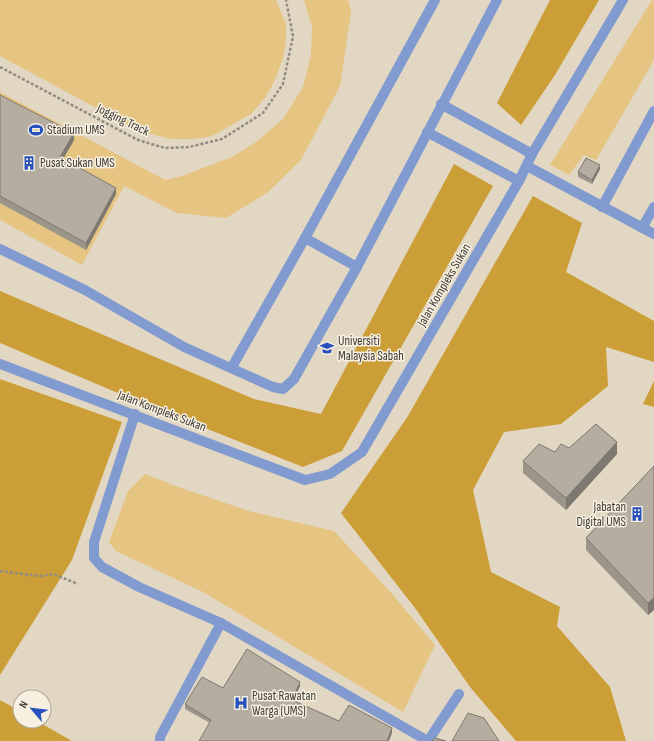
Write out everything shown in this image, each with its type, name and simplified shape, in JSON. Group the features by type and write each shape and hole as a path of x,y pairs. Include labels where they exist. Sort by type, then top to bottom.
{"street":[{"path":"232,368 435,0"},
{"path":"0,249 85,290 184,347 283,389 294,379 357,267 441,104 497,0"},
{"name":"Jalan Kompleks Sukan","path":"0,364 135,414 305,480 330,474 362,452 519,181 532,154 623,0"},
{"path":"441,104 532,154"},
{"path":"602,207 654,111"},
{"path":"427,132 519,181"},
{"path":"527,166 654,234"},
{"path":"642,228 654,207"},
{"path":"305,238 357,267"},
{"path":"135,414 94,542 94,558 102,567 139,587 221,623 428,741 459,694"},
{"path":"160,741 160,737 221,623"}],"path":[{"name":"Jogging Track","path":"0,67 138,140 165,148 190,147 222,139 263,113 283,84 293,36 286,0"},
{"path":"0,571 39,576 53,574 78,584"}],"shaded area":[{"name":"Universiti Malaysia Sabah","path":"0,0 654,0 654,741 0,741"},
{"path":"0,0 276,0 286,24 286,40 283,58 275,80 265,98 251,114 212,136 195,139 171,139 139,131 0,56"},
{"name":"Stadium UMS","path":"304,0 348,0 351,12 340,86 301,160 268,192 226,218 177,213 124,186 82,265 0,220 0,92 165,180 182,176 232,157 256,142 283,119 303,87 311,55 312,27"},
{"path":"550,0 599,0 555,75 521,125 497,103"},
{"path":"652,0 654,0 654,60 596,160 584,155 569,175 550,165"},
{"path":"454,164 493,186 342,451 303,467 132,399 0,343 0,291 254,399 321,414"},
{"path":"533,196 582,223 566,272 654,321 654,362 606,347 608,386 561,424 504,432 473,490 491,572 560,607 557,626 610,687 626,741 516,741 470,687 415,608 341,513 408,416"},
{"path":"0,379 122,422 72,560 0,675"},
{"path":"654,381 654,407 643,404"},
{"path":"145,474 249,511 334,531 393,595 435,645 403,712 203,592 116,551 109,542 128,491"},
{"path":"0,700 12,707 12,729 51,729 72,741 0,741"}],"building":[{"name":"Pusat Sukan UMS","path":"0,95 74,133 60,157 116,188 86,243 0,196"},
{"path":"586,158 600,165 592,180 578,172"},
{"path":"596,424 617,442 566,498 523,461 539,444 555,452 561,444 569,448"},
{"name":"Jabatan Digital UMS","path":"654,466 654,598 648,603 586,538"},
{"name":"Pusat Rawatan Warga (UMS)","path":"247,649 300,682 292,700 339,721 349,705 392,728 387,741 199,741 211,720 185,704 202,677 223,688"},
{"path":"468,713 484,718 499,741 452,741"},
{"path":"435,738 446,741 432,741"}],"place":[{"name":"Stadium UMS","path":"36,130"},
{"name":"Pusat Sukan UMS","path":"29,163"},
{"name":"Universiti Malaysia Sabah","path":"327,348"},
{"name":"Jabatan Digital UMS","path":"637,514"},
{"name":"Pusat Rawatan Warga (UMS)","path":"241,703"}]}
